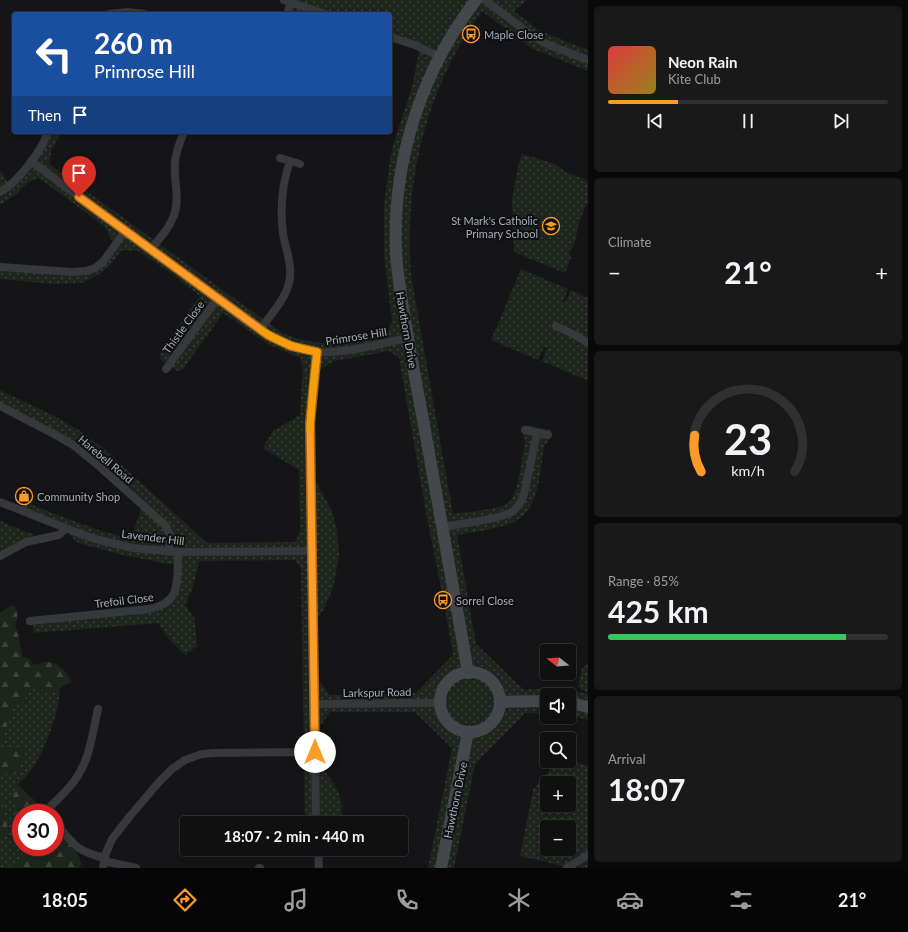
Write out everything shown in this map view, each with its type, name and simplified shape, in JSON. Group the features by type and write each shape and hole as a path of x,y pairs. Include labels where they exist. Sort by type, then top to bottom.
{"street":[{"name":"Hawthorn Drive","path":"468,673 408,338 396,253 397,206 403,162 412,126 422,96 440,56 456,28 476,0"},
{"path":"485,0 534,38 588,60"},
{"path":"287,12 288,1 319,12"},
{"path":"392,38 415,45 440,56"},
{"path":"0,192 11,185 31,161 44,142 46,134"},
{"path":"152,249 168,226 175,212 177,196 175,162 183,134"},
{"path":"280,158 300,164"},
{"name":"Primrose Hill","path":"31,161 125,231 152,249 217,299 260,330 276,339 291,346 317,352 340,351 408,338"},
{"path":"260,330 283,297 289,281 290,272 282,217 283,192 290,161"},
{"path":"0,267 72,272 86,271 95,268 103,262 125,231"},
{"name":"Thistle Close","path":"166,369 217,299"},
{"path":"556,326 588,343"},
{"path":"316,816 310,423 317,352"},
{"name":"Harebell Road","path":"0,406 54,434 83,452 166,526 170,536 169,552"},
{"path":"525,430 548,435"},
{"path":"443,527 501,516 516,508 524,494 537,433"},
{"name":"Lavender Hill","path":"0,502 99,540 128,547 169,552 311,551"},
{"path":"0,556 26,542 59,535 66,528"},
{"name":"Trefoil Close","path":"30,621 149,609 161,606 171,599 175,590 178,552"},
{"path":"468,673 479,674 488,679 498,692 500,702 499,712 490,724 482,730 468,732 458,729 449,723 443,714 440,703 442,693 450,680 459,675 468,673"},
{"path":"500,702 540,701"},
{"name":"Larkspur Road","path":"315,704 440,703"},
{"path":"576,704 588,707"},
{"path":"53,804 81,772 88,754 98,709"},
{"name":"Hawthorn Drive","path":"441,868 468,732"},
{"path":"104,862 112,839 130,816 172,769 186,760 202,754 213,753 315,752"},
{"path":"64,833 78,849 104,862 136,868"},
{"path":"567,868 588,855"},
{"path":"318,856 319,868"}],"green space":[{"path":"284,0 527,0 514,11 538,30 588,50 588,71 531,48 482,11 446,72 433,104 423,137 416,170 411,205 411,275 453,514 490,509 508,503 512,499 515,492 520,475 525,442 523,435 525,425 551,430 549,440 544,446 540,477 534,499 523,516 514,522 501,527 457,535 476,644 524,690 540,689 540,713 525,713 476,763 454,868 428,868 452,748 415,712 330,712 319,727 321,767 335,786 341,799 342,816 305,816 301,569 295,560 199,561 193,587 185,605 195,619 197,646 185,655 168,638 158,623 34,633 33,621 149,609 169,601 177,563 169,564 123,555 82,544 75,541 66,528 20,510 24,502 95,529 130,539 143,505 83,452 0,406 0,390 56,417 82,432 104,449 207,543 295,542 300,532 299,470 263,448 273,431 300,415 303,367 300,358 268,344 223,313 183,369 177,371 160,359 161,351 200,296 168,271 138,251 122,250 111,264 102,272 81,283 54,284 0,279 0,267 38,269 95,268 116,244 112,241 104,226 39,178 28,182 18,193 0,205 0,170 10,185 46,134 60,134 51,152 49,164 281,332 294,338 320,343 333,343 387,333 392,322 384,254 384,203 394,142 412,87 420,47 392,38 392,12 288,12 290,7","holes":["389,351 399,358 427,518 453,655 416,693 330,695 319,681 318,617 325,607 334,585 339,555 337,530 332,511 316,482 316,416 320,369 334,361"]},
{"name":"St Mark's Catholic Primary School","path":"522,154 555,164 566,172 588,182 588,203 578,226 575,243 569,252 571,257 565,273 514,252 512,200 518,166"},
{"path":"521,269 568,289 563,302 565,303 571,290 588,298 588,379 586,380 542,361 547,348 544,347 538,360 491,340"},
{"path":"0,521 7,523 9,526 33,534 34,537 0,551"},
{"path":"12,605 17,612 15,627 18,634 22,657 29,659 34,665 43,662 50,662 62,668 70,678 71,682 59,689 58,707 44,747 34,766 18,785 36,802 36,804 12,804 12,856 64,856 64,850 79,856 81,865 79,868 0,868 0,613"},
{"path":"12,605 17,612 15,627 18,634 22,657 29,659 34,665 43,662 50,662 62,668 70,678 71,682 64,685 56,693 35,689 28,693 25,700 13,709 1,744 3,749 11,749 20,746 26,752 21,761 20,771 11,775 0,773 0,613"},
{"path":"588,664 588,692 581,690 578,686 582,668"},
{"path":"576,692 588,694 588,720 576,717"},
{"path":"576,762 588,766 588,868 580,868 578,865 568,867 520,856 533,790 540,782 540,812 576,812 576,776 545,776 551,768 576,768"},
{"path":"15,785 18,785 36,802 36,804 15,804 12,798 15,791"},
{"path":"0,799 2,799 9,832 0,842"},
{"path":"64,836 75,848 81,865 79,868 8,868 13,863 22,861 23,856 64,856"}],"slow traffic":[{"path":"262,331 291,346 317,352 310,430"}],"place":[{"name":"Maple Close","path":"471,34"},
{"name":"St Mark's Catholic Primary School","path":"551,226"},
{"name":"Community Shop","path":"24,496"},
{"name":"Sorrel Close","path":"443,600"}],"route":[{"path":"79,197 268,335 291,346 317,352 310,423 315,752"}]}
